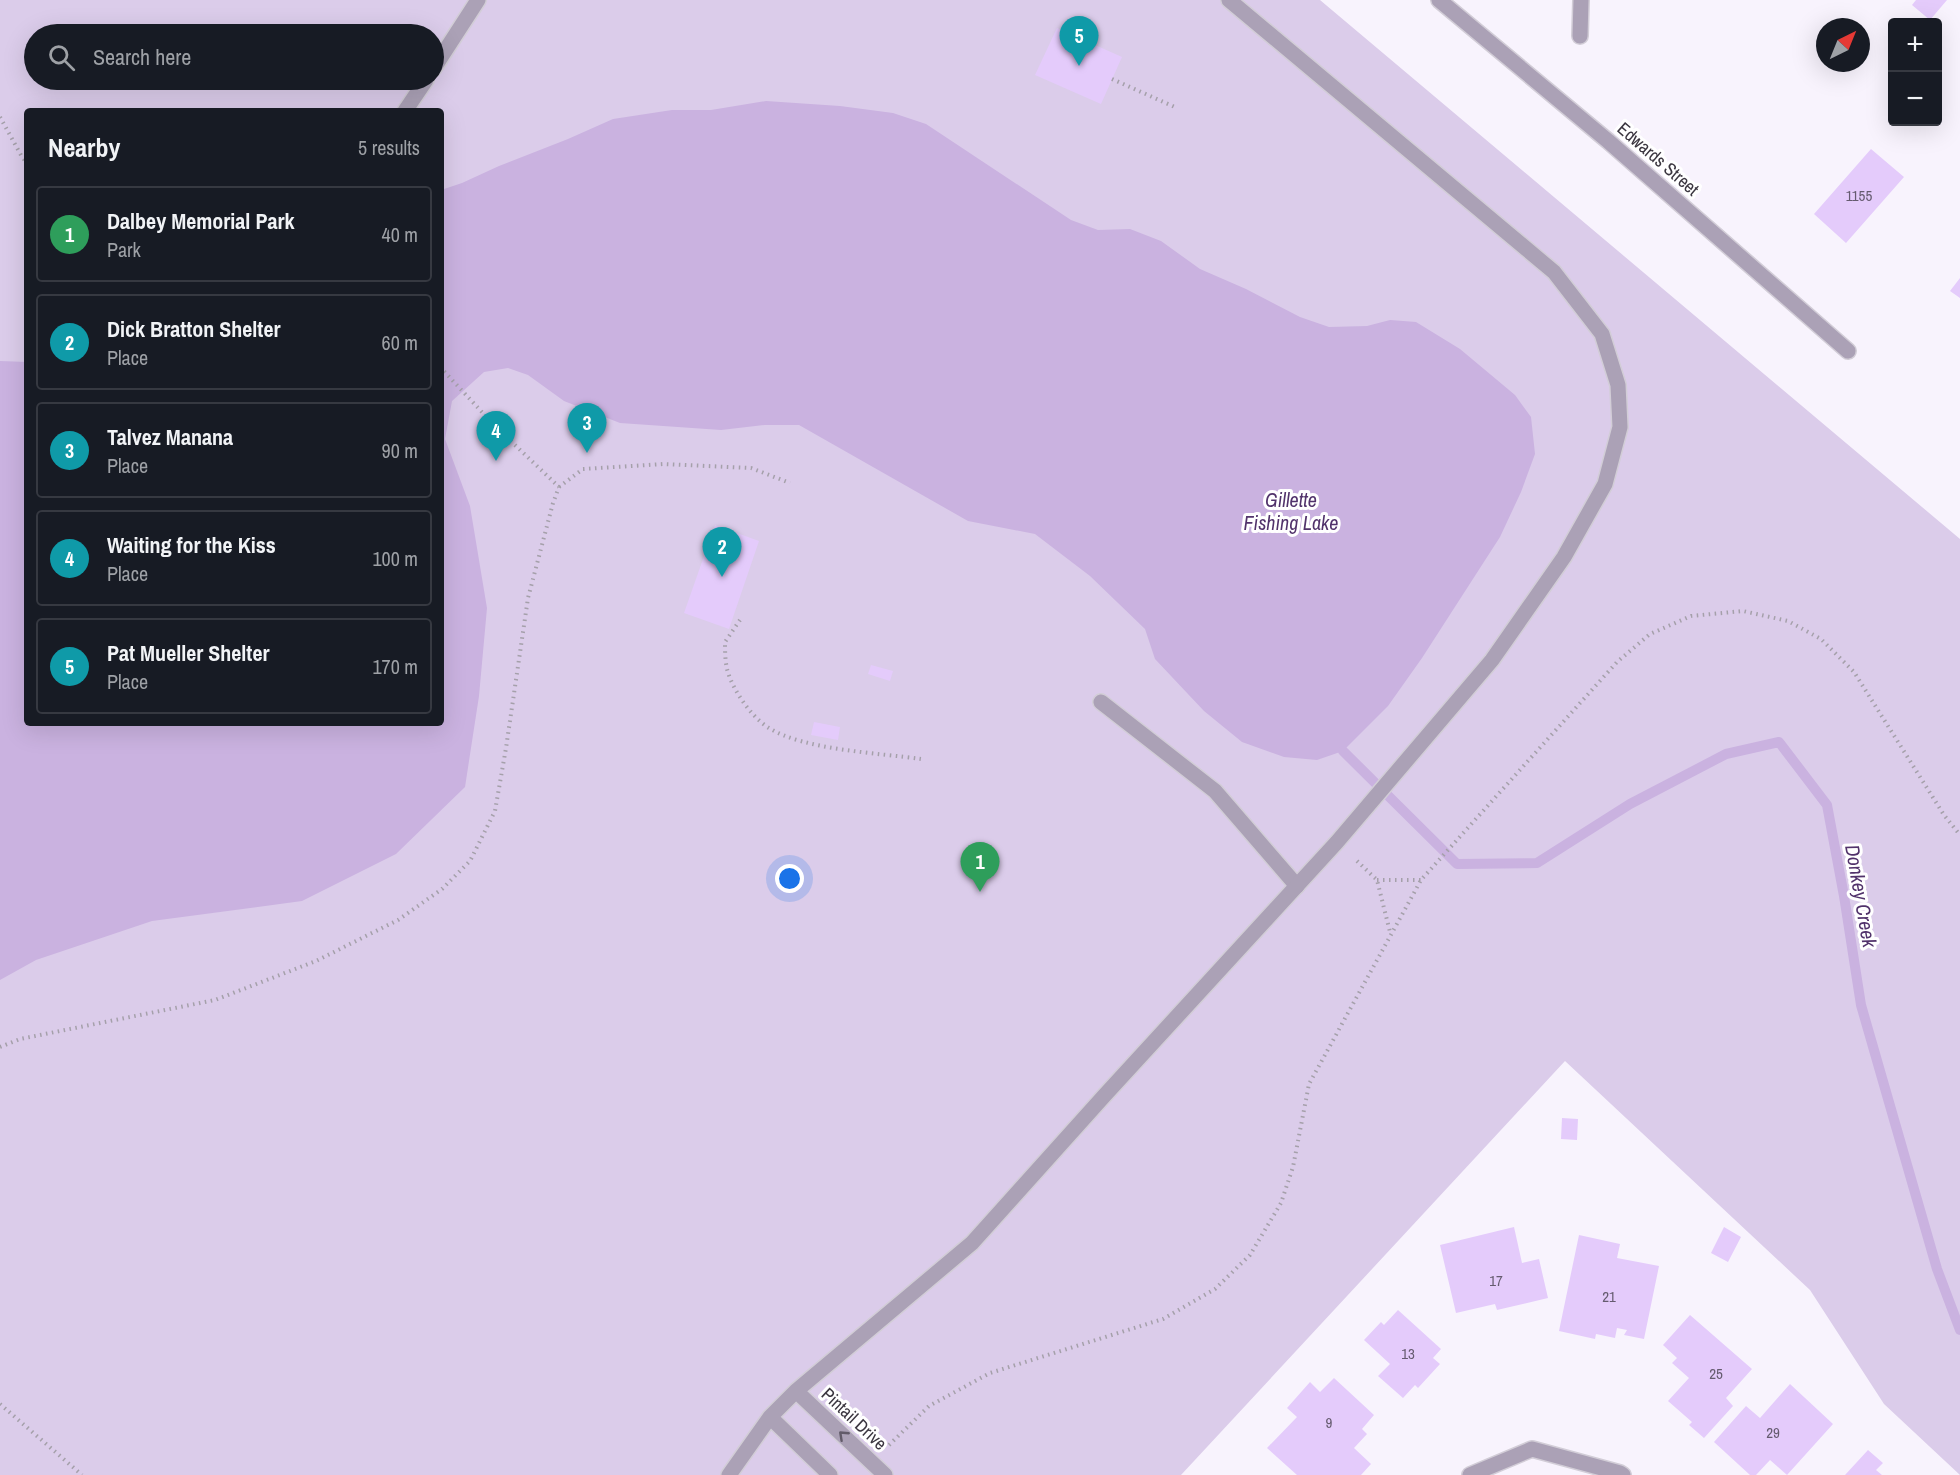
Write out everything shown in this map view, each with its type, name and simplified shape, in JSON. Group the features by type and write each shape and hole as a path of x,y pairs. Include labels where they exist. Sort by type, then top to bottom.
{"street":[{"path":"444,53 478,0"},
{"path":"729,1475 770,1417 796,1391 972,1243 1383,791 1492,660 1564,557 1605,484 1620,427 1618,385 1602,334 1554,272 1229,0"},
{"name":"Edwards Street","path":"1439,0 1608,141 1848,351"},
{"path":"1580,36 1581,0"},
{"path":"407,108 419,90"},
{"path":"1101,702 1215,792 1297,886"},
{"name":"Pintail Drive","path":"796,1391 885,1475"},
{"path":"770,1417 830,1475"},
{"path":"1470,1475 1532,1449 1623,1475"}],"path":[{"path":"1112,79 1177,108"},
{"path":"0,117 24,159"},
{"path":"444,371 494,425 559,487"},
{"path":"0,1047 20,1039 215,1000 316,961 398,920 442,889 470,861 495,811 528,598 559,487 583,468 663,464 751,468 790,483"},
{"path":"883,1452 929,1406 990,1373 1163,1319 1215,1289 1250,1255 1281,1203 1293,1167 1309,1084 1421,880 1617,662 1650,634 1691,616 1743,610 1788,621 1821,639 1854,672 1944,815 1960,835"},
{"path":"740,620 725,642 727,670 741,701 768,727 793,739 816,744 921,759"},
{"path":"1357,861 1377,880 1390,933"},
{"path":"1377,880 1421,880"},
{"path":"0,1404 82,1475"}],"shaded area":[{"path":"0,0 1320,0 1960,539 1960,1475 1884,1404 1810,1290 1565,1061 1181,1475 0,1475"}],"water":[{"name":"Gillette Fishing Lake","path":"766,101 840,106 893,113 926,124 1071,220 1098,230 1130,229 1161,241 1200,269 1246,289 1300,317 1329,327 1367,326 1390,320 1416,322 1460,349 1515,395 1531,417 1535,454 1521,492 1500,537 1422,658 1388,706 1343,751 1317,760 1284,757 1242,742 1204,711 1155,659 1145,629 1090,576 1035,534 968,521 799,425 765,425 721,430 620,423 564,401 528,375 508,368 484,372 452,401 445,439 470,506 487,608 479,696 465,787 396,854 302,901 152,921 36,960 0,980 0,361 24,362 24,726 444,726 444,189 613,119 672,110 711,110"}],"building":[{"path":"1916,0 1947,0 1932,18 1928,18 1912,5"},
{"path":"1057,28 1122,57 1101,104 1035,75"},
{"path":"1871,149 1904,177 1846,243 1814,214"},
{"path":"1960,278 1960,298 1950,291"},
{"path":"715,525 759,541 729,629 684,613"},
{"path":"871,665 893,671 890,681 868,674"},
{"path":"814,722 840,727 838,740 811,735"},
{"path":"1562,1118 1578,1119 1577,1140 1561,1139"},
{"path":"1514,1227 1522,1263 1539,1259 1548,1298 1497,1310 1495,1304 1456,1313 1440,1245"},
{"path":"1724,1227 1741,1237 1728,1262 1711,1253"},
{"path":"1579,1235 1620,1244 1617,1258 1659,1266 1644,1339 1624,1335 1627,1330 1617,1328 1615,1338 1596,1334 1595,1339 1559,1331"},
{"path":"1398,1310 1441,1349 1433,1358 1440,1364 1418,1388 1415,1385 1403,1398 1378,1376 1390,1364 1364,1340 1381,1322 1384,1325"},
{"path":"1690,1315 1752,1369 1726,1398 1733,1406 1704,1438 1689,1425 1692,1422 1668,1401 1689,1378 1672,1363 1677,1358 1663,1345"},
{"path":"1334,1378 1374,1415 1362,1429 1367,1434 1354,1448 1371,1464 1361,1475 1297,1475 1267,1448 1297,1417 1287,1408 1310,1382 1320,1392"},
{"path":"1790,1384 1833,1424 1787,1475 1770,1460 1756,1475 1750,1475 1714,1442 1746,1406 1760,1418"},
{"path":"1868,1450 1883,1463 1876,1470 1882,1475 1845,1475"}],"waterway":[{"name":"Donkey Creek","path":"1343,751 1457,864 1537,863 1630,804 1726,754 1779,742 1827,805 1861,1005 1937,1269 1960,1330"}],"place":[{"name":"Pat Mueller Shelter","path":"1079,66"},
{"name":"Talvez Manana","path":"587,453"},
{"name":"Waiting for the Kiss","path":"496,461"},
{"name":"Dick Bratton Shelter","path":"722,577"},
{"name":"Dalbey Memorial Park","path":"980,892"}]}
